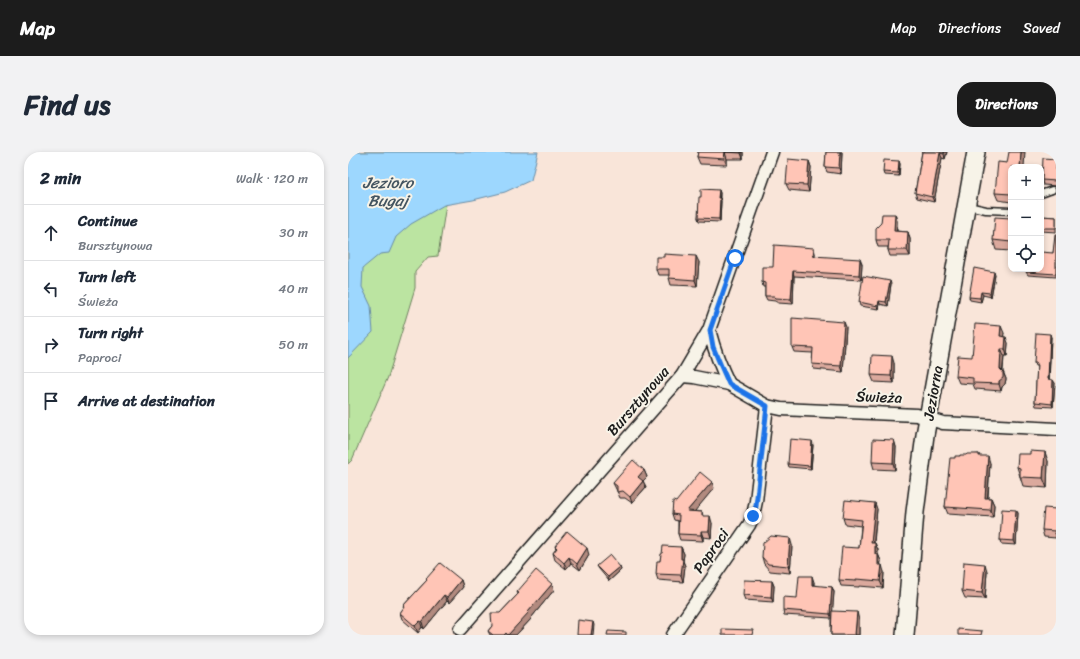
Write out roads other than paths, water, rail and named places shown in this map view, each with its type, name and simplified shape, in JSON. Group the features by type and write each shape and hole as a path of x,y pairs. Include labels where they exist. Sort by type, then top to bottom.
{"street":[{"name":"Bursztynowa","path":"460,629 682,376 710,330 772,152"},
{"name":"Jeziorna","path":"905,635 914,512 925,434 976,152"},
{"path":"710,330 713,347 729,384"},
{"name":"Świeża","path":"682,376 729,384 767,406 781,409 917,415 943,423 1056,429"},
{"name":"Paproci","path":"673,635 749,525 753,516 756,506 767,406"}],"lane":[{"path":"1044,193 1052,190"},
{"path":"966,206 986,210 1008,211"}],"water":[{"name":"Jezioro Bugaj","path":"348,152 538,152 531,180 505,192 444,205 411,224 396,237 389,253 380,254 363,268 362,287 371,306 373,332 348,358"}]}
